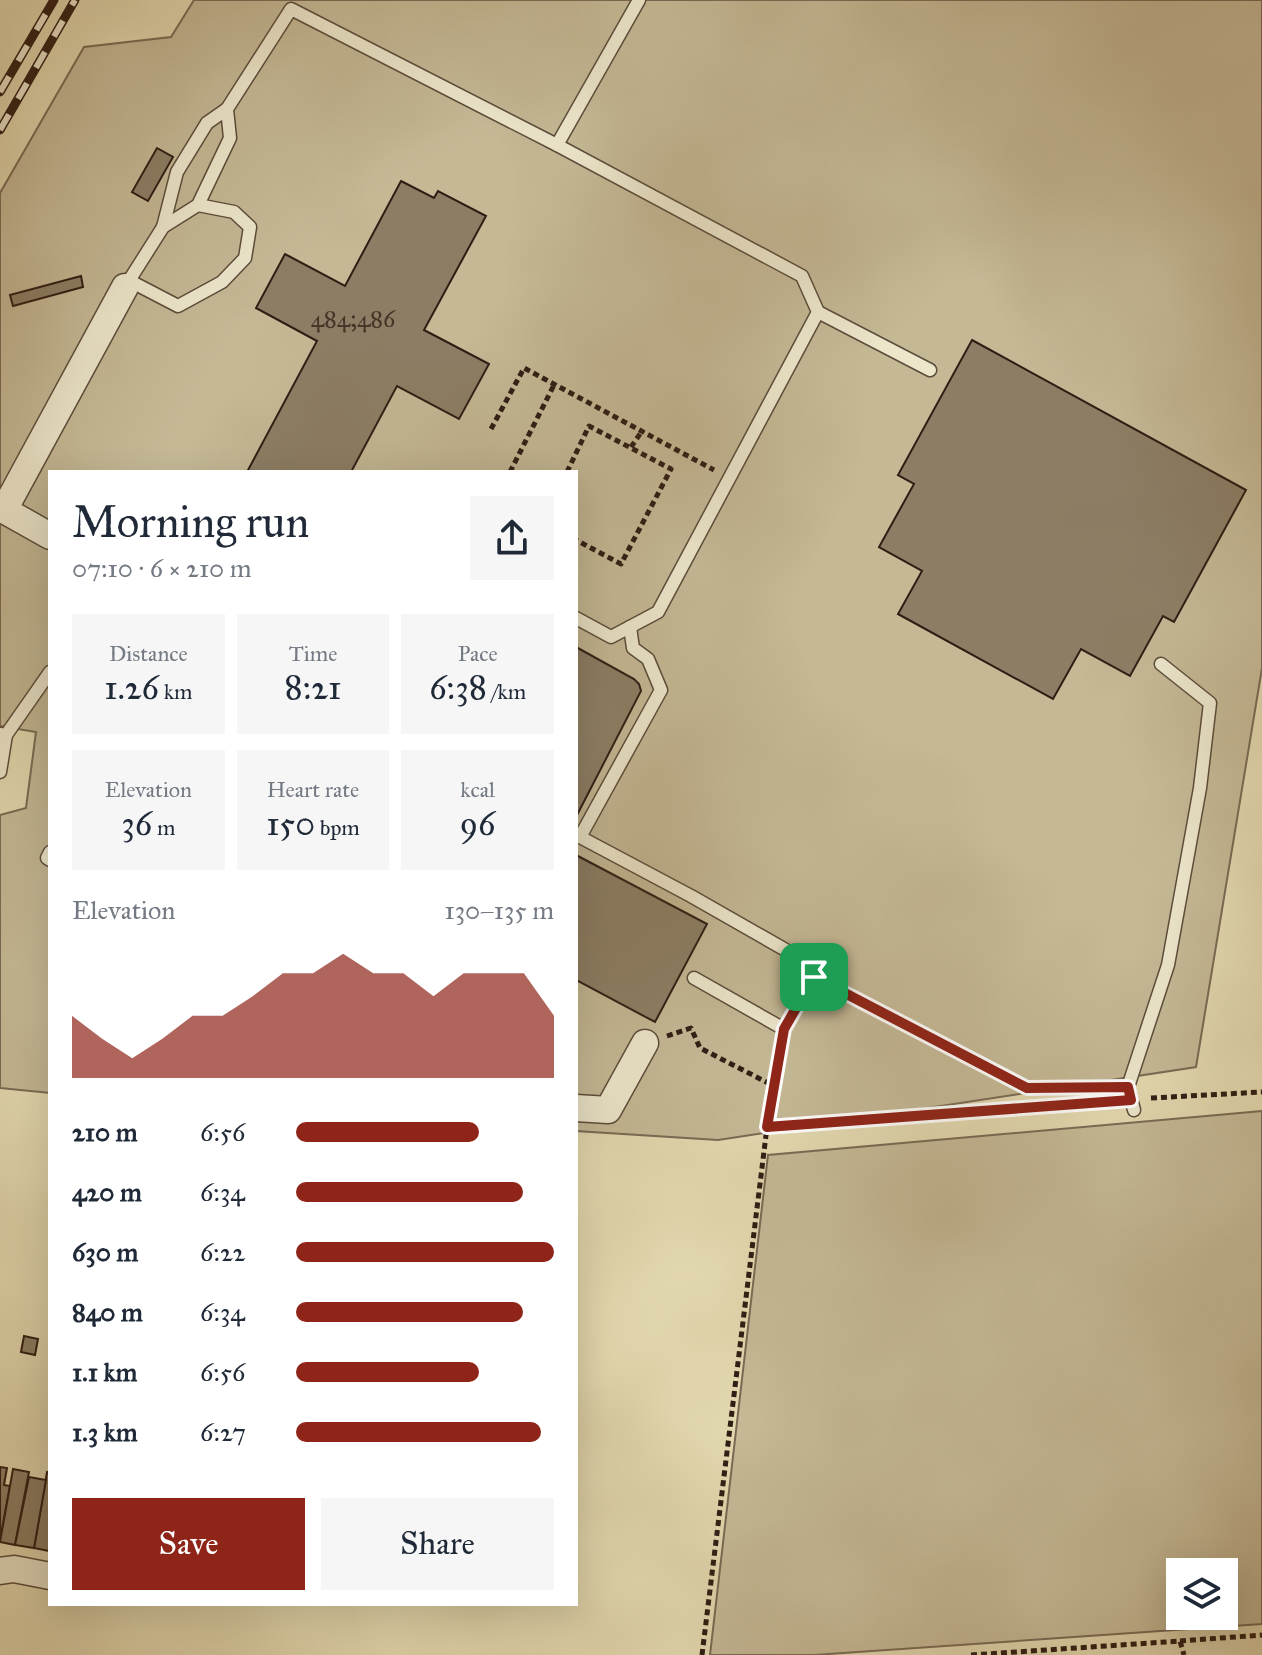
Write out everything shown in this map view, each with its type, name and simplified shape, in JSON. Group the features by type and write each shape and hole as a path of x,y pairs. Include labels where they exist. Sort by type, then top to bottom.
{"street":[{"path":"48,535 2,509 128,284"},
{"path":"578,1108 608,1110 645,1043"},
{"path":"0,1571 14,1569 48,1576"}],"lane":[{"path":"557,145 639,0"},
{"path":"198,205 234,212 250,227 245,258 222,282 178,306 128,284 163,227 177,172 207,123 227,109 291,9 557,145 802,276 818,312 930,370"},
{"path":"163,227 198,205 230,138 227,109"},
{"path":"578,619 611,637 658,612 818,312"},
{"path":"630,627 633,648 648,659 661,690 580,837 819,969 784,1029 694,978"},
{"path":"814,977 1027,1088 1131,1099 1168,965 1200,788 1210,703 1161,664"},
{"path":"0,772 3,734 48,675"}],"path":[{"path":"491,429 524,368 729,478"},
{"path":"511,470 554,385"},
{"path":"568,470 589,426 671,469 621,564 578,541"},
{"path":"631,447 642,431"},
{"path":"645,1043 691,1028 700,1048 774,1086"},
{"path":"702,1655 767,1127 784,1029"},
{"path":"1131,1099 1262,1092"},
{"path":"767,1127 1036,1107"},
{"path":"971,1655 1262,1635"},
{"path":"1180,1641 1184,1655"}],"shaded area":[{"path":"194,0 1262,0 1262,668 1196,1067 718,1140 578,1131 578,470 48,470 48,1093 0,1088 0,815 26,808 36,732 0,726 0,193 84,47 171,37"},
{"path":"1262,1111 1262,1624 1238,1626 1238,1558 1166,1558 1166,1630 1175,1630 814,1655 710,1655 768,1155"}],"building":[{"path":"157,148 173,157 148,201 132,192"},
{"path":"401,181 434,198 438,191 486,216 424,330 489,364 459,419 397,386 352,470 248,470 317,341 256,308 285,254 345,286"},
{"path":"81,276 83,287 13,306 10,295"},
{"path":"972,340 1246,490 1174,622 1163,616 1130,676 1081,649 1053,699 898,614 922,571 879,547 914,484 898,475"},
{"path":"578,648 634,679 641,691 578,813"},
{"path":"578,856 707,924 655,1022 578,981"},
{"path":"24,1336 38,1339 35,1355 21,1352"},
{"path":"0,1467 7,1468 4,1485 10,1486 0,1540"},
{"path":"13,1469 29,1472 15,1545 0,1542"},
{"path":"47,1472 48,1551 34,1548"},
{"path":"29,1477 46,1480 34,1548 15,1545"}],"railway":[{"path":"0,92 54,0"},
{"path":"0,130 75,0"}],"route":[{"path":"814,977 1027,1088 1128,1087 1131,1100 767,1127 784,1029 814,977"}]}
